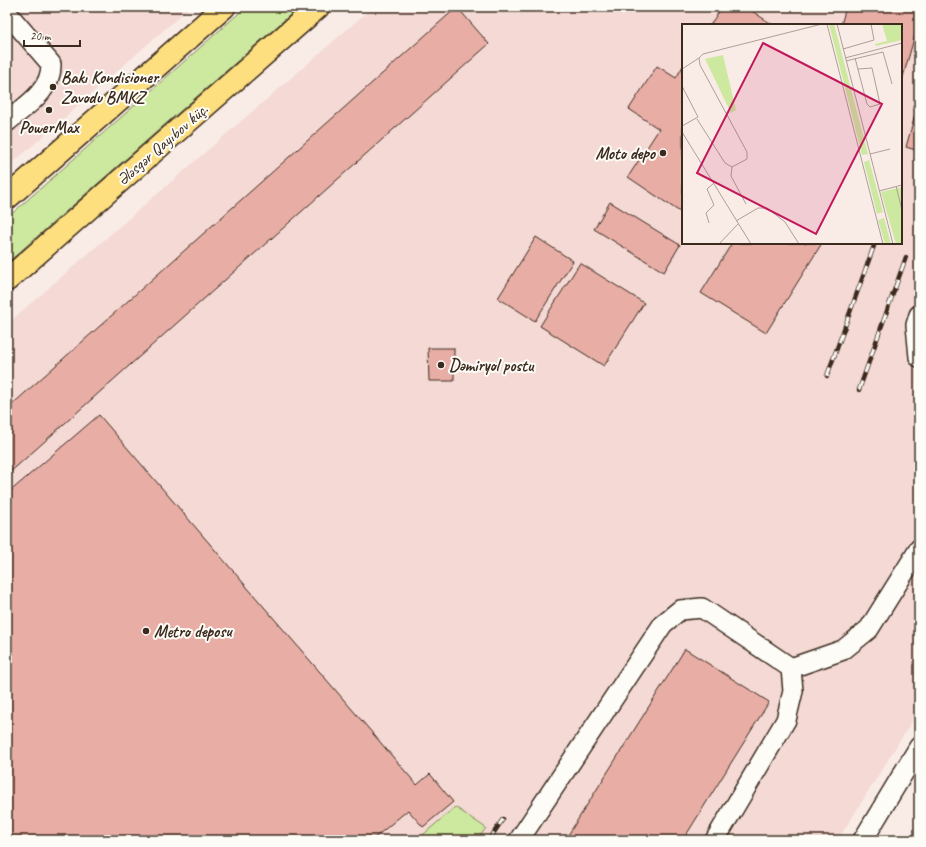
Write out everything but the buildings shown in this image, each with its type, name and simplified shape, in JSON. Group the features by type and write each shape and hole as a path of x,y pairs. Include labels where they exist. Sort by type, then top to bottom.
{"main road":[{"path":"7,198 224,7"},
{"name":"Ələsgər Qayıbov küç.","path":"7,280 318,7"}],"lane":[{"path":"7,13 51,64 52,74 46,87 7,122"},
{"path":"919,315 916,325 919,357"},
{"path":"790,668 843,650 869,629 919,549"},
{"path":"519,840 663,624 680,610 702,608 790,668 793,691 786,720 715,840"},
{"path":"863,840 919,747"}],"shaded area":[{"name":"Bakı Kondisioner Zavodu BMKZ","path":"7,7 190,7 7,168"},
{"path":"373,7 919,7 919,710 838,840 7,840 7,324"}],"green space":[{"path":"246,7 299,7 7,263 7,218"},
{"path":"455,807 486,828 477,840 417,840"}],"railway":[{"path":"827,376 875,244"},
{"path":"859,390 906,257"},
{"path":"489,840 503,819"}],"place":[{"name":"Bakı Kondisioner Zavodu BMKZ","path":"53,87"},
{"name":"PowerMax","path":"49,110"},
{"name":"Moto depo","path":"663,153"},
{"name":"Dəmiryol postu","path":"441,365"},
{"name":"Metro deposu","path":"146,631"}]}
